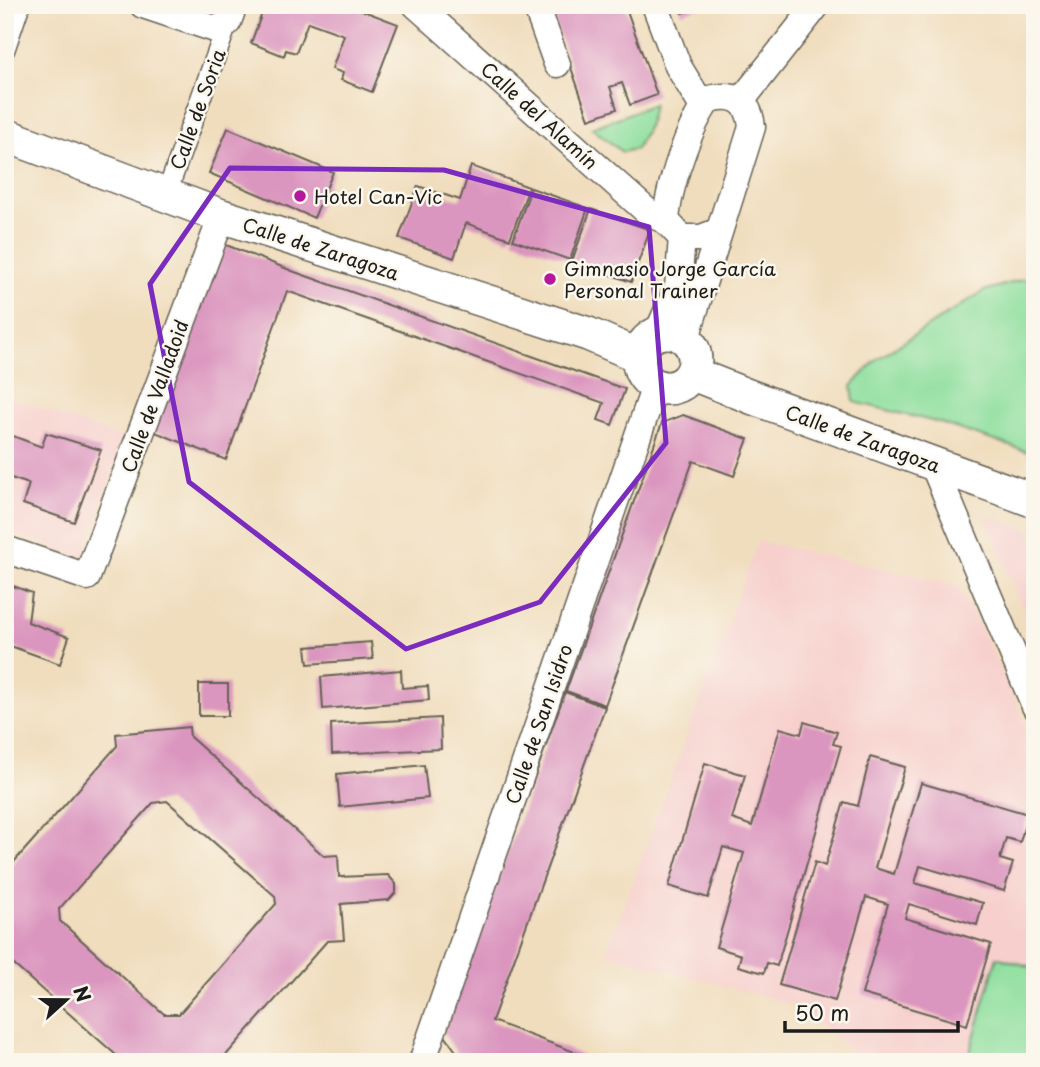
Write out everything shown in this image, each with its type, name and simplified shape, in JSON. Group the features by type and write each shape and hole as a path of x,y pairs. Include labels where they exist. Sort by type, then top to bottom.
{"street":[{"path":"5,49 20,5"},
{"name":"Calle de Soria","path":"143,5 218,30 231,14"},
{"name":"Calle del Alamín","path":"416,5 649,213 674,230"},
{"path":"536,5 557,64"},
{"path":"655,5 678,66 703,107"},
{"path":"741,101 817,5"},
{"name":"Calle de Soria","path":"166,195 231,14"},
{"path":"661,342 678,287 674,230 667,202 696,118 709,99 724,95 741,101 751,113 752,127 719,231 661,342 639,368 645,379 655,386 669,389 683,384 693,374 696,361 694,348 661,342"},
{"name":"Calle de Zaragoza","path":"5,135 222,216 588,334 661,342"},
{"name":"Calle de Valladoid","path":"5,549 87,577 222,216"},
{"path":"674,230 701,238 719,231"},
{"name":"Calle de Zaragoza","path":"693,374 1035,501"},
{"name":"Calle de San Isidro","path":"422,1062 655,386"},
{"path":"933,464 1035,706"}],"highlighted area":[{"path":"230,168 444,170 649,227 666,443 540,602 406,649 189,482 150,284"}],"shaded area":[{"path":"5,396 124,438 83,558 5,531"},
{"path":"984,514 1035,533 1035,640"},
{"path":"758,541 957,585 994,655 1035,744 1035,1062 872,1062 854,1054 798,1006 606,954"}],"green space":[{"path":"653,104 649,124 636,149 622,152 592,128"},
{"path":"1024,279 1035,279 1035,454 940,423 854,402 852,386 877,359 984,291"},
{"path":"997,957 1035,968 1035,1039 1029,1062 967,1062"}],"building":[{"path":"265,5 348,5 398,24 372,92 341,80 343,73 332,69 344,35 308,22 296,53 286,50 284,56 251,43"},
{"path":"549,5 625,5 657,95 630,105 622,83 610,87 617,109 589,119"},
{"path":"679,5 704,5 704,6 682,13"},
{"path":"228,128 333,172 314,218 209,173"},
{"path":"471,166 529,187 510,239 466,223 454,258 399,238 418,186 460,200"},
{"path":"531,188 588,208 570,260 513,240"},
{"path":"591,209 650,230 631,282 572,261"},
{"path":"221,243 295,272 625,389 612,425 598,420 604,403 287,291 226,460 150,430"},
{"path":"683,415 748,439 734,476 693,461 605,705 566,691 662,423"},
{"path":"5,433 42,447 46,433 101,450 74,522 23,504 29,484 5,476"},
{"path":"5,583 32,593 28,622 69,637 60,664 5,644"},
{"path":"371,642 373,659 308,664 306,647"},
{"path":"401,670 402,688 428,686 429,700 323,709 321,677"},
{"path":"199,684 228,684 228,716 199,716"},
{"path":"565,692 605,707 492,1021 601,1062 473,1062 460,1057 443,1033"},
{"path":"440,718 441,749 332,754 331,724"},
{"path":"804,722 837,732 833,744 841,746 777,966 767,963 764,973 738,966 741,955 716,947 744,853 723,847 708,898 669,886 705,763 745,775 732,819 752,826 780,728 801,734"},
{"path":"189,727 190,737 324,856 338,855 339,877 388,875 396,884 396,892 389,900 341,904 344,940 327,941 220,1062 124,1062 5,957 5,872 117,746 116,734","holes":["167,801 275,896 276,904 179,1014 164,1014 60,921 59,909 153,803"]},
{"path":"870,757 905,767 875,868 894,874 921,783 1028,814 1020,842 1006,838 1000,859 1013,863 1004,891 920,866 915,883 983,903 977,925 909,904 905,918 991,944 967,1025 862,994 888,904 866,897 835,1001 779,985 815,862 825,866 844,802 858,806"},
{"path":"424,765 428,798 340,807 337,774"}],"place":[{"name":"Hotel Can-Vic","path":"300,196"},
{"name":"Gimnasio Jorge García Personal Trainer","path":"550,279"}]}
